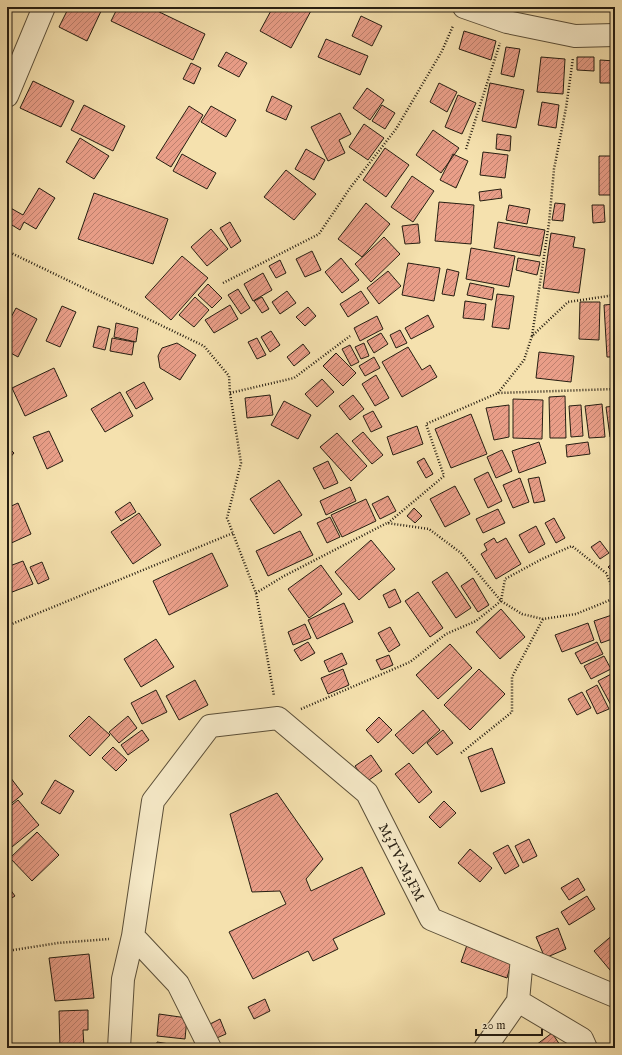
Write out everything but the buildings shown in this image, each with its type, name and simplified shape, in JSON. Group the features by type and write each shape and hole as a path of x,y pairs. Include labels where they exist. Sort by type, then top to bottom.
{"street":[{"path":"7,96 44,7"},
{"path":"460,14 575,36 615,35"},
{"path":"119,1048 123,978 133,936 153,801 210,726 278,718"},
{"name":"M3TV-M3FM","path":"278,718 367,793 431,919 615,996"},
{"path":"133,936 178,984 210,1048"},
{"path":"485,1048 518,1001 522,957"},
{"path":"518,1001 582,1039 586,1048"}],"path":[{"path":"223,283 319,234 350,188 396,129 442,51 460,14"},
{"path":"466,149 507,22"},
{"path":"498,393 524,360 532,336 549,224 554,169 566,108 575,36"},
{"path":"7,251 204,346 229,376 230,393 241,462 227,518 256,593 278,718 410,662 446,634 476,621 501,601 505,579 542,559 572,546 606,574 615,593"},
{"path":"532,336 568,302 615,295"},
{"path":"230,393 294,378 350,336"},
{"path":"256,593 284,576 387,523 444,476 426,424 498,393 615,389"},
{"path":"387,523 429,529 461,553 501,601 522,614 544,619 576,614 615,598"},
{"path":"7,626 233,533"},
{"path":"462,754 512,712 512,677 544,619"},
{"path":"7,951 58,943 133,936"}]}
